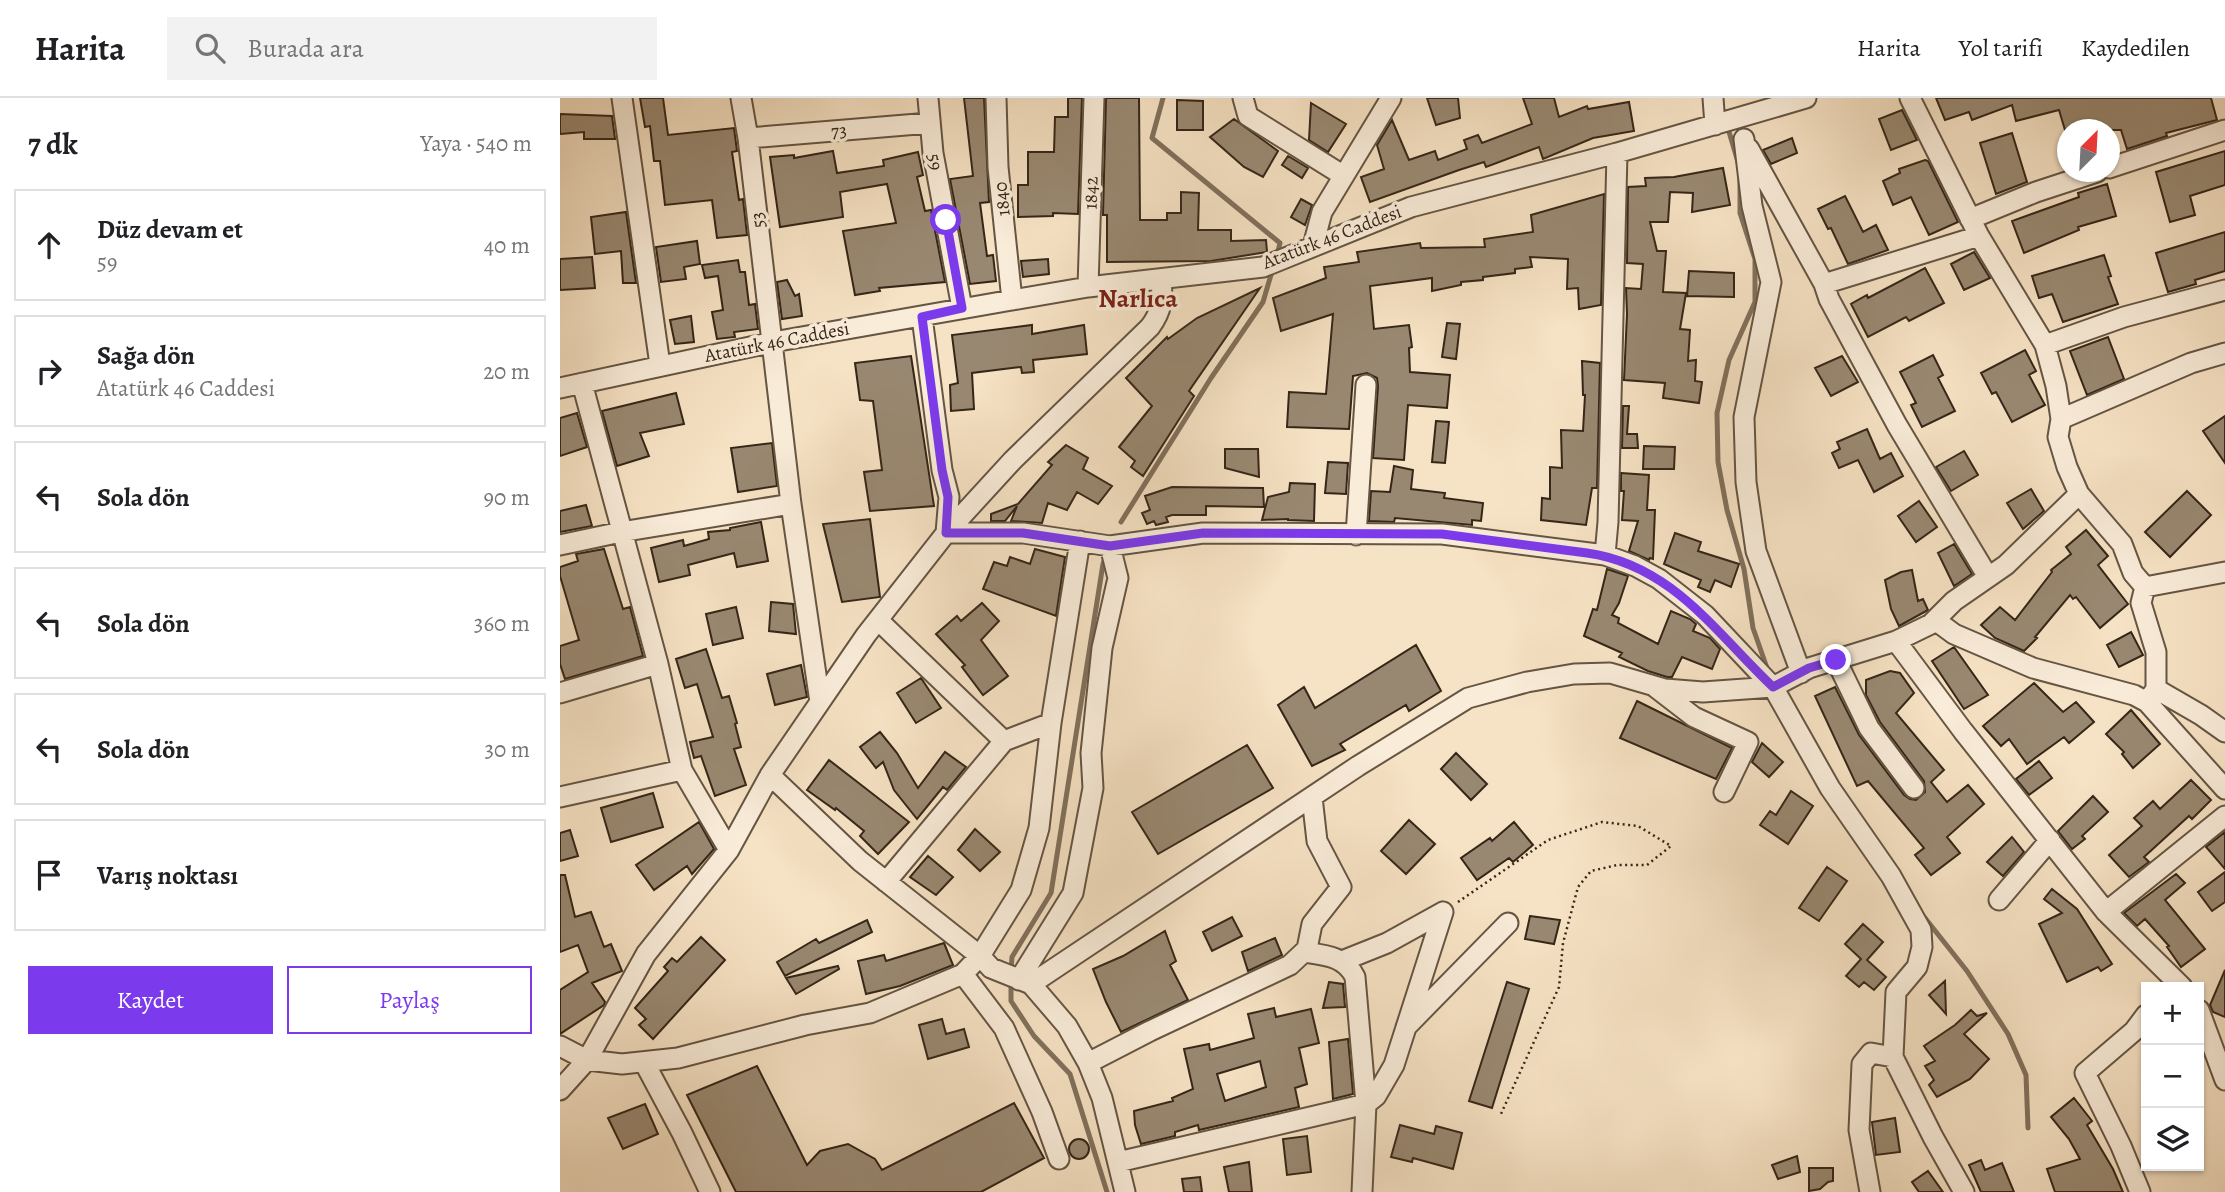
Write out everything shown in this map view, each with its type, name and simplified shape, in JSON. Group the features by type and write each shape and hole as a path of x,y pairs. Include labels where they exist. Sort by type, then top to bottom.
{"street":[{"path":"622,98 660,365"},
{"name":"53","path":"741,98 791,504 820,702"},
{"name":"59","path":"928,98 962,308"},
{"name":"1840","path":"996,98 998,167 1012,300"},
{"name":"1842","path":"1088,288 1094,98"},
{"path":"1243,98 1248,116 1344,176"},
{"path":"1313,246 1322,212 1391,98"},
{"path":"1713,98 1736,116 1744,139 1824,284 1829,299 1897,425 1988,577"},
{"name":"Atatürk 46 Caddesi","path":"560,388 773,342 962,308 1275,262 1411,207 1617,153 1736,116 1806,98"},
{"path":"1910,98 1975,228 2045,345 2061,419 2058,437 2079,494 2122,544 2133,573 2145,587"},
{"name":"73","path":"748,138 930,123"},
{"path":"2120,163 2225,130"},
{"path":"1744,139 1752,206 1771,282 1744,417 1746,482 1756,551 1801,673"},
{"path":"1605,555 1617,153"},
{"path":"1824,284 1975,228 2036,192 2066,182"},
{"path":"560,1090 587,1060 646,954 729,850 770,775 878,620 946,533 1013,460 1150,327 1160,314 1163,298 1161,279"},
{"path":"2045,345 2124,317 2225,290"},
{"path":"922,317 948,497 946,533"},
{"path":"2061,419 2191,363 2225,354"},
{"path":"582,383 658,664 682,770 729,850"},
{"path":"1356,535 1366,385"},
{"path":"1018,979 1468,698 1527,682 1574,674 1610,673 1655,686 1703,692 1773,687 1801,673 1896,641 1935,620 1954,601 2006,565 2079,494"},
{"path":"560,545 621,532 791,504"},
{"path":"946,533 1023,533 1110,546 1203,533 1442,534 1605,555 1659,579 1696,608 1773,687 1830,788 1891,876 1921,930 1922,947 1917,967 1896,992 1893,1057 1964,1192"},
{"path":"560,1046 587,1060 622,1064 678,1058 805,1025 870,1013 963,974 980,956 1021,890 1039,828 1051,723 1080,541"},
{"path":"1018,979 1073,892 1093,788 1091,753 1102,648 1118,578 1110,546"},
{"path":"2145,587 2225,572"},
{"path":"2145,587 2141,603 2156,652 2151,695 2225,789"},
{"path":"878,620 1004,741"},
{"path":"1935,620 1954,634 2033,668 2134,695 2151,695 2202,715 2225,733"},
{"path":"1896,641 1963,731 2106,912 2172,982"},
{"path":"1836,660 1869,728 1914,788"},
{"path":"560,693 658,664"},
{"path":"1655,686 1694,717 1748,742 1724,792"},
{"path":"886,882 1004,741 1051,723"},
{"path":"560,797 682,770"},
{"path":"770,775 860,861 980,956 991,968 1018,979 1066,1026 1088,1063 1102,1098 1125,1192"},
{"path":"1088,1063 1290,965 1307,949 1312,924 1341,887 1317,841 1312,797"},
{"path":"2106,912 2225,816"},
{"path":"1999,900 2050,840"},
{"path":"1342,961 1387,943 1443,912"},
{"path":"1118,1162 1366,1104 1376,1096 1394,1065 1443,912"},
{"path":"1406,1028 1508,923"},
{"path":"1304,952 1342,961 1350,967 1355,977 1366,1104 1362,1192"},
{"path":"963,974 1004,1028 1042,1112 1059,1159"},
{"path":"2140,1192 2085,1073 2134,1031 2141,1022"},
{"path":"2204,1023 2225,1080"},
{"path":"1870,1192 1859,1130 1862,1065 1871,1053 1893,1057"},
{"path":"644,1062 710,1192"}],"path":[{"path":"1443,912 1548,840 1602,821 1638,826 1671,846 1647,866 1616,865 1591,871 1578,887 1563,943 1559,987 1500,1116"}],"building":[{"path":"640,98 663,98 668,135 734,128 737,151 732,152 739,200 743,199 747,235 717,238 712,200 665,205 660,161 654,161 650,126 645,127"},
{"path":"964,98 984,98 989,202 980,203 987,256 993,255 996,281 970,284 950,179 973,176"},
{"path":"1068,98 1082,98 1078,214 1053,213 1053,216 1018,217 1018,185 1028,185 1028,152 1054,152 1055,117 1068,117"},
{"path":"1106,98 1139,98 1140,220 1167,220 1167,213 1181,213 1181,192 1199,193 1198,230 1231,230 1231,241 1266,240 1267,252 1211,261 1107,262 1107,215 1103,215"},
{"path":"1427,98 1458,98 1460,118 1436,125"},
{"path":"1523,98 1554,98 1559,117 1587,106 1588,109 1629,102 1634,131 1593,138 1543,159 1539,147 1486,167 1484,162 1459,170 1370,202 1361,177 1384,169 1377,145 1392,120 1409,160 1435,151 1438,160 1467,149 1464,140 1478,135 1482,143 1532,124"},
{"path":"1936,98 2211,98 2217,120 2166,133 2167,136 2127,149 2120,130 2120,119 2062,119 2059,110 2016,121 2012,105 1972,120 1969,112 1945,120"},
{"path":"1177,100 1203,101 1203,130 1177,130"},
{"path":"1311,103 1346,124 1328,152 1309,140"},
{"path":"1902,110 1917,140 1891,150 1879,119"},
{"path":"560,114 612,116 615,139 584,139 584,132 560,134"},
{"path":"1234,119 1278,151 1263,177 1244,167 1210,137"},
{"path":"2012,133 2027,182 1996,194 1980,143"},
{"path":"1792,138 1797,153 1771,164 1763,150"},
{"path":"833,151 837,173 884,166 883,160 918,152 923,175 917,177 925,211 931,210 945,282 879,288 880,291 855,295 843,231 896,223 887,184 840,192 843,217 780,227 770,157 794,155 794,158"},
{"path":"2225,151 2225,185 2190,196 2195,215 2170,222 2156,172"},
{"path":"1288,156 1308,168 1302,178 1282,165"},
{"path":"1928,161 1958,222 1929,235 1911,197 1893,205 1883,181 1900,173 1899,169"},
{"path":"1723,168 1730,205 1692,212 1693,193 1670,192 1668,222 1650,222 1657,251 1666,251 1663,292 1686,293 1680,329 1690,330 1688,361 1696,360 1695,381 1702,382 1699,403 1663,398 1665,383 1624,380 1626,288 1641,289 1643,264 1627,263 1628,187 1646,186 1645,178 1674,177"},
{"path":"2107,184 2116,216 2078,227 2079,230 2024,253 2012,221 2079,197 2078,193"},
{"path":"1604,194 1601,305 1579,309 1578,288 1567,289 1568,259 1530,257 1532,267 1515,269 1515,273 1483,277 1483,280 1461,282 1461,285 1432,291 1432,278 1370,286 1374,329 1409,325 1412,347 1409,348 1410,372 1450,375 1447,408 1408,405 1404,460 1373,458 1378,386 1377,378 1367,373 1353,376 1349,429 1287,427 1289,392 1326,394 1333,314 1281,331 1273,298 1326,278 1324,267 1359,262 1357,252 1420,243 1421,248 1485,247 1484,239 1533,232 1531,215"},
{"path":"1845,196 1863,232 1876,225 1888,250 1848,264 1831,228 1828,229 1818,209"},
{"path":"1301,199 1312,205 1305,225 1291,217"},
{"path":"626,212 636,283 623,283 621,251 595,254 591,217"},
{"path":"2225,232 2225,271 2195,280 2196,284 2168,292 2156,253"},
{"path":"697,241 700,264 684,267 686,279 661,282 656,247"},
{"path":"1974,252 1990,278 1964,290 1951,264"},
{"path":"2104,255 2111,276 2108,277 2118,304 2063,322 2052,294 2039,298 2032,276"},
{"path":"592,257 595,288 560,290 560,259"},
{"path":"1048,259 1049,274 1023,277 1021,261"},
{"path":"738,260 740,272 745,272 749,305 755,304 758,329 734,332 735,337 717,339 712,312 723,310 718,276 705,278 702,265"},
{"path":"1925,268 1944,303 1909,321 1906,317 1868,337 1851,304"},
{"path":"1689,271 1734,273 1734,297 1687,296"},
{"path":"787,280 795,296 799,294 802,316 782,319 777,282"},
{"path":"1260,288 1189,391 1194,396 1143,476 1131,467 1135,461 1119,447 1152,406 1126,378 1167,337 1168,339 1197,318"},
{"path":"691,316 694,342 675,344 670,320"},
{"path":"1447,323 1460,324 1456,359 1442,357"},
{"path":"1032,325 1032,334 1084,325 1087,354 1033,360 1034,372 1022,373 1021,367 972,373 974,409 951,411 950,385 958,383 952,335"},
{"path":"2108,337 2124,379 2087,395 2070,351"},
{"path":"2025,350 2036,371 2029,375 2045,405 2012,422 1996,392 1992,394 1981,373"},
{"path":"1933,355 1943,375 1938,378 1955,411 1922,427 1911,405 1916,403 1900,372"},
{"path":"911,356 934,506 870,511 864,472 882,470 873,401 860,400 855,363"},
{"path":"1842,356 1858,382 1831,396 1815,368"},
{"path":"1582,361 1600,363 1597,488 1592,488 1586,525 1541,520 1542,498 1550,499 1550,467 1562,468 1561,430 1583,431 1585,395"},
{"path":"676,393 684,424 640,433 649,456 617,466 602,411"},
{"path":"1623,406 1629,406 1627,434 1637,434 1638,448 1622,448"},
{"path":"577,413 587,447 560,456 560,418"},
{"path":"2225,416 2225,463 2203,431"},
{"path":"1436,421 1449,422 1445,463 1432,462"},
{"path":"1867,429 1880,459 1891,453 1903,476 1874,492 1858,460 1839,468 1832,453 1840,449 1837,442"},
{"path":"772,443 777,486 738,492 731,448"},
{"path":"1066,445 1088,458 1083,469 1112,486 1098,504 1077,492 1067,510 1048,503 1042,523 1011,521 1017,506 1005,521 991,521 991,514 1018,504 1052,465 1048,462"},
{"path":"1644,446 1675,447 1674,469 1643,469"},
{"path":"1225,449 1258,449 1259,477 1225,468"},
{"path":"1964,451 1978,475 1951,491 1936,467"},
{"path":"1328,462 1348,463 1346,494 1325,493"},
{"path":"1394,466 1413,470 1411,489 1445,493 1444,498 1483,503 1481,521 1472,520 1472,525 1395,518 1394,522 1369,521 1371,491 1390,492"},
{"path":"1621,473 1649,475 1647,510 1655,510 1653,559 1649,560 1629,551 1638,521 1622,520 1624,491 1621,491"},
{"path":"1290,483 1315,484 1314,521 1262,520 1268,497 1289,492"},
{"path":"1172,487 1263,488 1264,507 1206,506 1206,515 1172,515 1166,517 1168,522 1156,525 1154,521 1147,524 1142,513 1150,510 1145,496"},
{"path":"2031,489 2044,511 2023,529 2007,503"},
{"path":"2187,491 2211,515 2170,557 2145,532"},
{"path":"1919,501 1937,527 1916,542 1898,516"},
{"path":"586,505 592,526 560,532 560,511"},
{"path":"870,519 880,597 842,602 823,524"},
{"path":"761,522 768,561 737,567 734,553 688,565 690,575 659,582 651,548 683,540 684,546 709,539 708,532 730,530"},
{"path":"2086,530 2108,556 2098,565 2128,604 2100,628 2076,597 2073,599 2070,595 2024,651 1995,638 1981,625 2000,607 2015,620 2051,570 2071,554 2066,547"},
{"path":"1675,533 1701,542 1698,551 1739,564 1731,587 1715,580 1710,592 1698,587 1701,580 1664,564"},
{"path":"1954,544 1972,574 1954,586 1938,553"},
{"path":"604,549 623,609 630,607 643,656 565,679 560,664 560,646 579,640 560,576 560,567 578,561 576,554"},
{"path":"1035,549 1065,557 1056,616 983,589 994,562 1007,566 1010,557 1030,564"},
{"path":"1607,569 1628,576 1612,615 1619,618 1618,623 1658,644 1671,611 1690,619 1696,624 1693,631 1710,638 1720,649 1712,669 1682,657 1672,677 1667,677 1619,657 1622,653 1584,636 1593,609 1597,610"},
{"path":"1912,570 1918,601 1923,599 1928,610 1899,626 1891,609 1885,580"},
{"path":"771,602 793,604 796,634 769,631"},
{"path":"982,603 999,621 981,640 1008,676 983,695 962,667 965,665 936,634 957,616 961,621"},
{"path":"736,607 743,638 713,645 706,614"},
{"path":"2131,632 2143,655 2119,667 2107,645"},
{"path":"1416,645 1441,691 1409,711 1406,705 1340,744 1345,750 1312,766 1278,705 1304,687 1315,708"},
{"path":"1954,647 1988,695 1964,709 1932,661"},
{"path":"706,649 722,698 729,696 737,723 735,724 741,747 734,749 746,785 715,796 701,756 694,758 690,742 713,737 697,684 685,688 676,659"},
{"path":"801,665 807,697 775,705 767,674"},
{"path":"1890,671 1900,673 1914,693 1896,713 1944,770 1931,782 1947,802 1968,785 1984,804 1947,837 1960,853 1931,875 1915,855 1924,848 1868,781 1857,786 1815,696 1835,687 1859,735 1904,795 1916,800 1925,792 1924,781 1880,722 1866,695 1866,680"},
{"path":"921,678 941,708 916,723 897,693"},
{"path":"2034,683 2063,712 2076,702 2094,722 2069,743 2064,737 2027,764 2009,739 2001,746 1983,726"},
{"path":"1637,701 1732,748 1716,779 1620,738"},
{"path":"2131,710 2160,744 2133,768 2122,754 2124,752 2106,734"},
{"path":"880,732 897,753 918,788 945,752 966,767 947,790 943,787 917,819 894,790 883,762 876,768 860,747"},
{"path":"1762,743 1783,762 1769,777 1752,762"},
{"path":"1247,745 1273,788 1158,854 1132,812"},
{"path":"1456,753 1487,784 1471,800 1441,769"},
{"path":"829,760 909,822 878,854 860,836 864,831 836,808 835,810 807,790"},
{"path":"2039,761 2052,778 2029,795 2016,779"},
{"path":"2191,780 2211,800 2192,819 2189,816 2144,857 2149,862 2129,877 2109,855 2142,826 2134,818 2153,801 2160,809"},
{"path":"1791,791 1813,806 1788,844 1760,825 1770,811 1776,815"},
{"path":"653,793 663,827 611,842 601,808"},
{"path":"2093,796 2108,812 2082,836 2085,839 2072,849 2058,831"},
{"path":"1409,820 1435,844 1406,874 1381,851"},
{"path":"699,822 714,849 692,874 687,866 654,890 636,865"},
{"path":"1514,822 1533,845 1513,862 1509,858 1477,880 1461,858 1490,838 1492,841"},
{"path":"975,829 1000,852 980,871 958,850"},
{"path":"570,830 578,856 560,861 560,833"},
{"path":"2225,832 2225,869 2206,847"},
{"path":"2012,837 2024,852 2003,876 1987,862"},
{"path":"928,856 953,877 936,895 910,877"},
{"path":"1827,867 1847,881 1819,921 1799,908"},
{"path":"2225,872 2225,902 2212,911 2198,892"},
{"path":"2176,874 2185,883 2165,900 2205,949 2181,967 2167,947 2169,946 2145,919 2137,926 2124,913"},
{"path":"560,875 565,875 575,917 591,912 604,947 611,944 622,971 592,983 605,1002 604,1005 560,1034 560,990 588,972 578,945 560,952"},
{"path":"2052,889 2077,909 2112,964 2101,971 2098,967 2067,982 2039,924 2062,913 2044,899"},
{"path":"1530,916 1560,920 1554,944 1525,939"},
{"path":"1232,917 1242,936 1212,951 1203,932"},
{"path":"867,920 872,932 785,976 777,962 816,939 819,943"},
{"path":"1863,924 1883,942 1867,960 1886,977 1874,990 1864,982 1859,987 1846,976 1861,959 1845,944"},
{"path":"1165,931 1176,961 1170,965 1188,1000 1121,1032 1093,969 1123,956"},
{"path":"701,937 725,960 653,1039 639,1025 646,1019 635,1008 668,971 664,967 672,958 677,962"},
{"path":"1275,938 1282,955 1248,971 1242,952"},
{"path":"944,943 953,965 900,986 866,994 858,961 884,955 886,961"},
{"path":"838,966 839,969 796,994 786,978"},
{"path":"2225,970 2225,1017 2213,1012 2210,1005"},
{"path":"1945,981 1946,1014 1929,995"},
{"path":"1329,982 1343,984 1345,1007 1323,1008"},
{"path":"1507,982 1529,989 1492,1108 1469,1101"},
{"path":"1274,1008 1276,1017 1311,1009 1319,1043 1299,1048 1307,1084 1295,1088 1299,1107 1199,1130 1198,1125 1175,1132 1175,1136 1141,1144 1134,1111 1173,1101 1172,1098 1193,1089 1184,1049 1209,1044 1210,1050 1254,1038 1248,1014","holes":["1260,1061 1266,1087 1225,1101 1217,1074"]},
{"path":"1971,1010 1977,1016 1987,1013 1964,1034 1989,1059 1970,1079 1937,1097 1929,1085 1934,1080 1925,1066 1935,1061 1924,1046 1955,1025"},
{"path":"942,1019 946,1034 964,1029 969,1047 928,1059 919,1025"},
{"path":"1348,1039 1353,1094 1333,1099 1329,1042"},
{"path":"757,1066 807,1165 820,1151 848,1144 875,1159 882,1170 1014,1103 1044,1158 981,1192 736,1192 687,1095"},
{"path":"2074,1098 2092,1121 2087,1125 2123,1192 2055,1192 2047,1169 2080,1159 2069,1139 2051,1117"},
{"path":"645,1104 658,1134 623,1149 608,1118"},
{"path":"1895,1118 1900,1152 1876,1155 1872,1122"},
{"path":"1400,1125 1434,1134 1436,1126 1462,1133 1453,1169 1413,1158 1412,1162 1391,1157"},
{"path":"1307,1136 1311,1172 1287,1175 1283,1139"},
{"path":"1079,1139 1086,1142 1089,1149 1086,1156 1079,1159 1072,1156 1069,1149 1072,1142"},
{"path":"1797,1156 1800,1172 1778,1179 1772,1165"},
{"path":"1981,1160 1985,1170 2002,1163 2014,1192 1981,1192 1969,1165"},
{"path":"1249,1162 1252,1192 1229,1192 1224,1167"},
{"path":"1809,1168 1833,1168 1833,1181 1820,1189 1809,1191"},
{"path":"1928,1171 1943,1192 1919,1192 1912,1182"},
{"path":"1200,1177 1202,1192 1184,1192 1182,1179"}],"waterway":[{"path":"1163,98 1152,138 1280,243 1277,255"},
{"path":"1727,125 1738,162"},
{"path":"1740,179 1740,213 1755,259 1755,302 1729,360 1717,413 1718,462 1727,510 1744,569 1753,628 1767,668"},
{"path":"1121,522 1211,378 1263,302 1273,268"},
{"path":"1011,970 1012,957 1051,893 1106,555"},
{"path":"1925,918 1967,971 2008,1034 2026,1075 2028,1128"},
{"path":"1011,980 1011,1001 1034,1036 1070,1074 1107,1192"}],"district":[{"name":"Narlıca","path":"1138,298"}],"route":[{"path":"946,220 962,308 922,317 948,497 946,533 1023,533 1110,546 1203,533 1442,534 1605,555 1659,579 1705,615 1773,687 1809,668 1836,660"}]}
